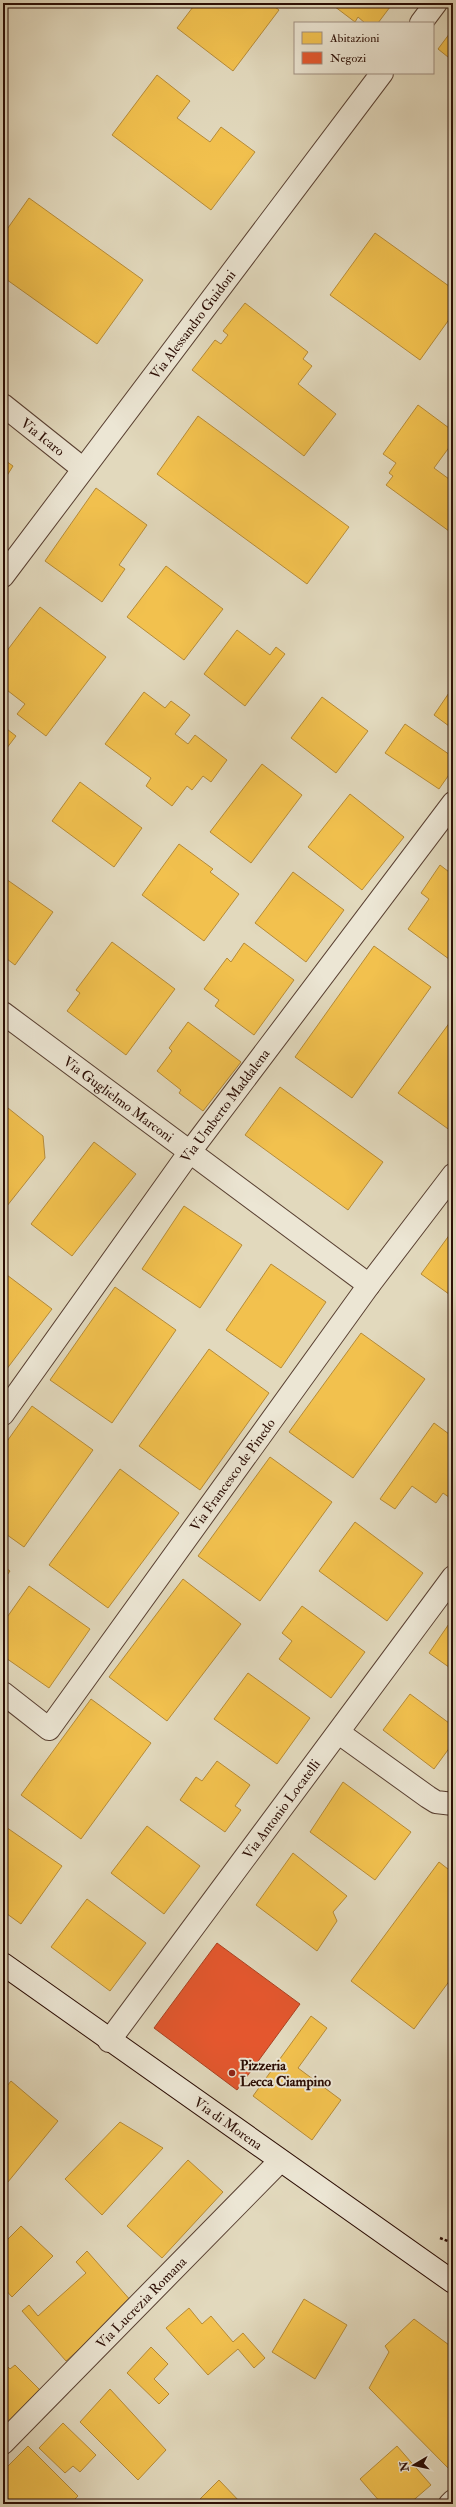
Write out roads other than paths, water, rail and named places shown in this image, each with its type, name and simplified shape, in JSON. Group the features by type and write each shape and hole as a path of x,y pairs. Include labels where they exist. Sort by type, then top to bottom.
{"street":[{"path":"422,22 436,3"},
{"name":"Via Alessandro Guidoni","path":"3,576 82,468 381,74"},
{"name":"Via Icaro","path":"3,405 82,468"},
{"name":"Via Umberto Maddalena","path":"3,1414 189,1153 453,803"},
{"name":"Via Guglielmo Marconi","path":"3,1013 189,1153 369,1285"},
{"name":"Via Francesco de Pinedo","path":"3,1693 49,1729 369,1285 453,1175"},
{"name":"Via Antonio Locatelli","path":"109,2041 453,1577"},
{"path":"339,1732 428,1798 436,1802 453,1804"},
{"name":"Via di Morena","path":"3,1964 280,2162 453,2282"},
{"name":"Via Lucrezia Romana","path":"3,2443 280,2162"},
{"path":"427,2264 453,2269"},
{"path":"450,2504 453,2501"}],"place":[{"name":"Pizzeria Lecca Ciampino","path":"232,2073"}]}
